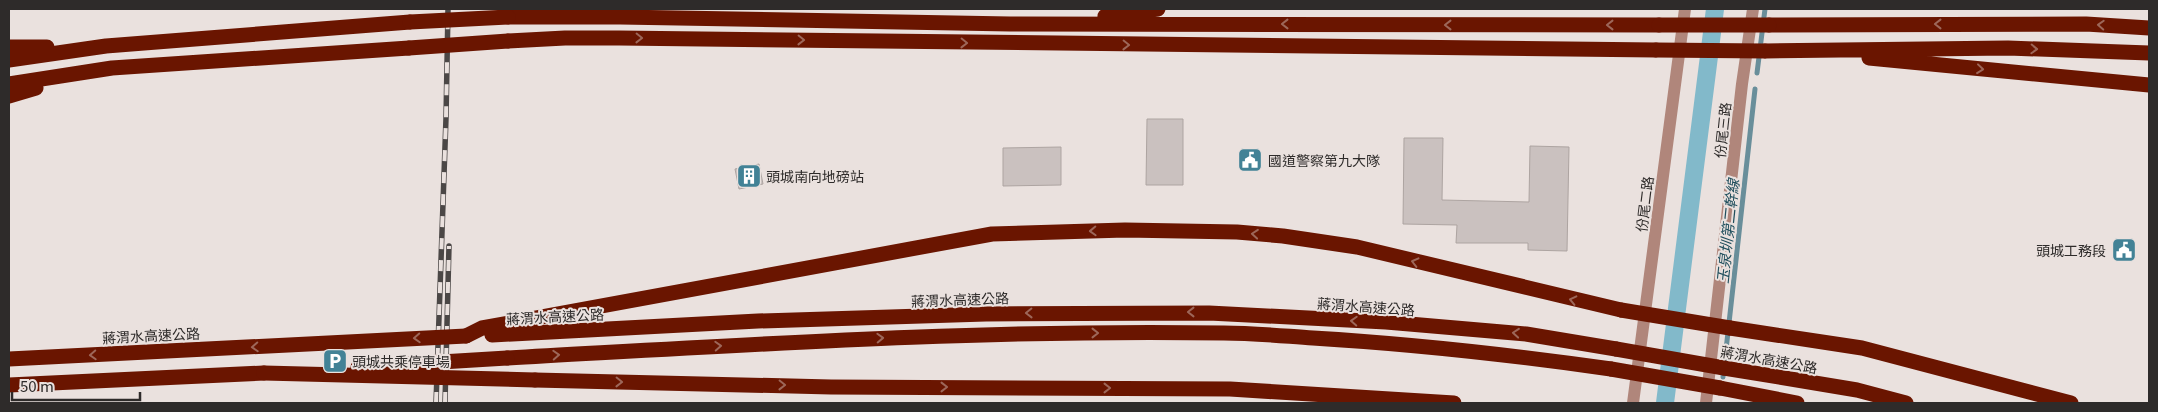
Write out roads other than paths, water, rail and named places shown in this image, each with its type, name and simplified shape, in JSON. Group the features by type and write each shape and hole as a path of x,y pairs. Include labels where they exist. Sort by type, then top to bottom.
{"highway":[{"path":"1010,24 1158,9"},
{"path":"9,60 106,46 410,22 508,17 1010,24 2086,24 2149,28"},
{"path":"9,84 112,68 565,38 1656,50 2008,48 2149,53"},
{"path":"9,47 106,46"},
{"path":"1792,50 2149,85"},
{"path":"9,96 112,68"},
{"path":"507,329 992,234 1125,230 1237,232 1283,236 1358,247 1621,310 1862,348 2071,403"},
{"name":"蔣渭水高速公路","path":"9,359 466,336 507,329 976,314 1209,313 1386,322 1526,334 1857,390 1906,403"},
{"path":"9,385 264,373 869,338 1226,333 1382,342 1538,359 1612,369 1797,403"},
{"path":"264,373 831,387 1230,389 1454,403"}],"street":[{"name":"份尾二路","path":"1634,403 1685,9"},
{"name":"份尾三路","path":"1706,403 1742,84 1753,9"}],"waterway":[{"path":"1665,403 1715,9"},
{"name":"玉泉圳第二幹線","path":"1757,73 1765,9"},
{"name":"玉泉圳第二幹線","path":"1723,377 1755,89"}],"railway":[{"path":"436,403 448,9"},
{"path":"445,403 449,246"}],"place":[{"name":"國道警察第九大隊","path":"1250,160"},
{"name":"頭城南向地磅站","path":"749,176"},
{"name":"頭城工務段","path":"2124,250"},
{"name":"頭城共乘停車場","path":"335,361"}]}
